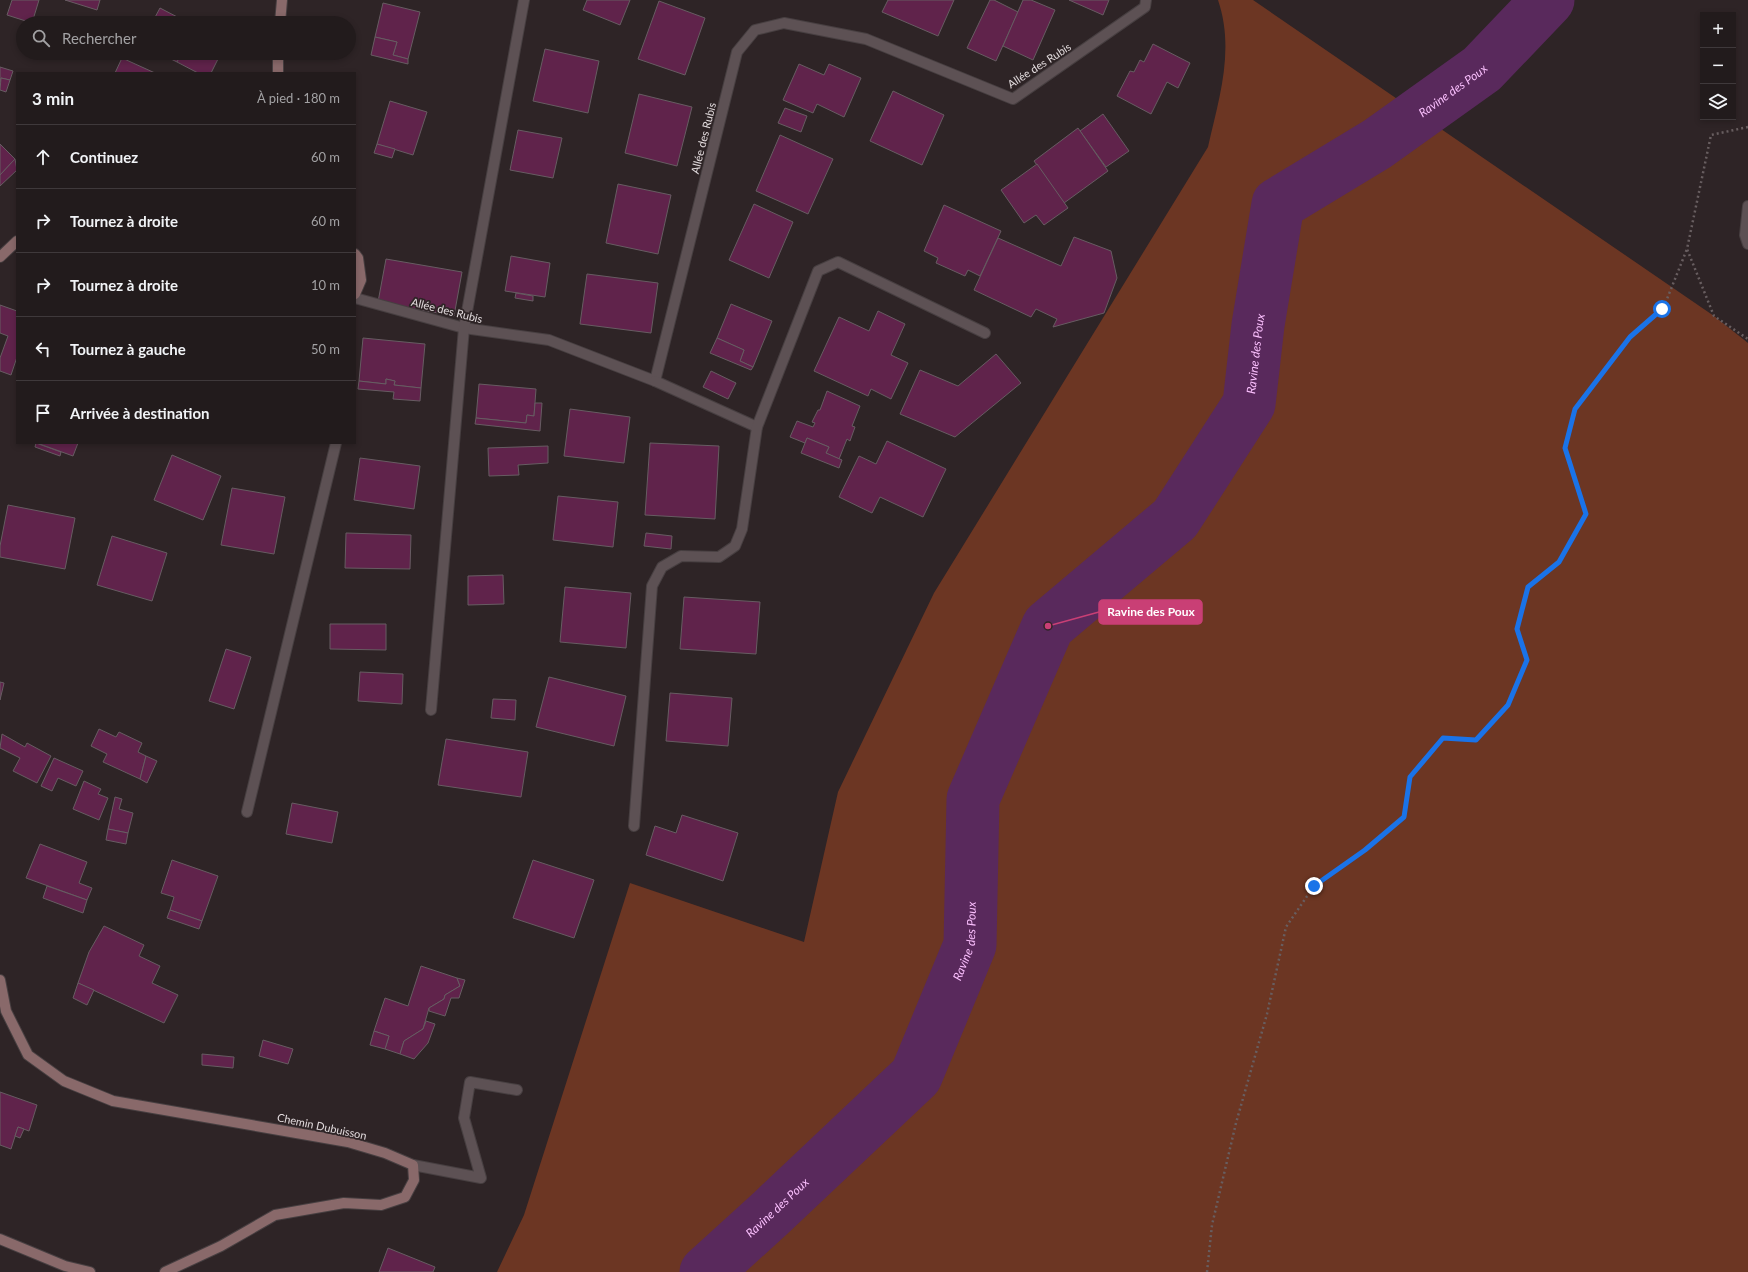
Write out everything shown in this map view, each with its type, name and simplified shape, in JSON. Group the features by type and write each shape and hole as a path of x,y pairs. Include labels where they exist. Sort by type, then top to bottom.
{"main road":[{"path":"281,16 282,0"},
{"path":"278,60 278,72"},
{"path":"0,257 16,242"},
{"path":"356,255 358,258 361,280 356,292"},
{"name":"Chemin Dubuisson","path":"0,980 6,1011 28,1055 64,1081 113,1101 348,1142 385,1153 413,1165"},
{"path":"165,1272 221,1246 275,1215 344,1204 381,1205 406,1197 414,1180 413,1165"},
{"path":"0,1239 65,1266 90,1272"}],"street":[{"path":"431,710 464,328 524,0"},
{"name":"Allée des Rubis","path":"356,298 464,328 549,340 655,381 737,52 755,30 784,23 866,39 1014,99 1145,7 1146,0"},
{"path":"1748,206 1745,235 1748,244"},
{"path":"634,826 652,586 662,567 681,556 718,557 735,546 742,528 757,427 818,270 838,262 985,333"},
{"path":"655,381 757,427"},
{"path":"247,812 336,444"},
{"path":"413,1165 481,1178 464,1118 470,1082 517,1090"}],"path":[{"path":"1207,1272 1212,1225 1236,1123 1267,1014 1286,927 1314,886 1365,850 1404,817 1410,777 1443,738 1476,740 1508,705 1527,660 1517,629 1528,587 1559,562 1586,514 1565,448 1575,409 1630,337 1662,309 1687,249 1711,135 1748,127"},
{"path":"1687,249 1714,316 1748,340"}],"shaded area":[{"path":"1218,0 1253,0 1714,316 1748,343 1748,1272 497,1272 524,1215 630,883 804,942 838,792 934,593 1208,147 1224,74 1225,37 1223,19"}],"building":[{"path":"12,0 39,0 34,16 16,16 16,18 7,15"},
{"path":"65,0 100,0 97,10"},
{"path":"587,0 630,0 620,25 583,10"},
{"path":"888,0 954,0 938,36 882,12"},
{"path":"990,0 994,0 1018,12 996,61 967,48"},
{"path":"1023,0 1031,0 1055,10 1033,60 1003,46"},
{"path":"1069,0 1109,0 1103,15"},
{"path":"659,1 705,18 685,75 638,59"},
{"path":"383,3 420,12 408,59 393,55 397,42 375,37"},
{"path":"160,8 175,16 156,16"},
{"path":"375,37 397,42 393,55 408,59 408,64 371,55"},
{"path":"1153,44 1190,63 1178,88 1167,82 1151,114 1117,96 1130,71 1134,72 1140,60 1144,62"},
{"path":"545,49 599,61 588,113 533,101"},
{"path":"121,60 126,60 153,72 115,72"},
{"path":"178,60 218,60 212,72 196,72 177,62"},
{"path":"799,64 824,75 829,64 861,78 844,117 817,104 813,113 783,100"},
{"path":"0,67 13,71 10,80 1,78 0,82"},
{"path":"1,78 10,80 6,92 0,90"},
{"path":"893,91 944,115 922,165 870,141"},
{"path":"639,94 692,107 677,166 625,153"},
{"path":"390,101 427,112 413,155 377,144"},
{"path":"785,108 807,116 801,132 778,123"},
{"path":"1103,114 1129,151 1106,167 1080,131"},
{"path":"1078,128 1108,171 1064,203 1034,161"},
{"path":"518,130 562,138 553,178 510,170"},
{"path":"780,135 833,159 808,214 756,191"},
{"path":"0,144 15,159 0,175"},
{"path":"377,144 395,149 392,158 374,153"},
{"path":"15,159 16,171 0,186 0,175"},
{"path":"1037,164 1068,208 1044,225 1036,215 1024,223 1001,190"},
{"path":"618,184 671,195 658,254 606,243"},
{"path":"754,204 793,222 769,278 729,260"},
{"path":"944,205 1001,231 980,276 968,270 965,276 936,263 938,258 924,251"},
{"path":"1074,237 1111,251 1117,278 1104,313 1053,327 1057,319 1036,309 1031,317 974,290 998,238 1061,266"},
{"path":"511,256 550,263 545,297 505,291"},
{"path":"386,259 462,272 454,316 378,302"},
{"path":"587,274 658,283 651,333 580,324"},
{"path":"516,293 533,296 533,301 515,298"},
{"path":"731,304 772,321 753,367 740,361 744,350 717,338"},
{"path":"0,305 16,311 16,360 11,375 0,371 0,358 8,336 0,333"},
{"path":"878,311 905,324 891,355 908,363 891,399 871,389 868,396 814,371 839,317 869,331"},
{"path":"363,338 425,344 421,388 394,385 395,381 386,379 386,384 359,381"},
{"path":"717,338 744,350 740,361 753,367 751,370 710,353"},
{"path":"996,354 1021,383 955,437 900,414 920,370 958,386"},
{"path":"711,371 736,383 728,399 703,387"},
{"path":"386,379 395,381 394,385 421,388 420,401 393,399 394,392 358,389 359,381 386,384"},
{"path":"479,384 536,389 534,416 527,415 526,423 476,418"},
{"path":"827,391 860,406 852,426 855,427 850,441 847,439 839,459 826,453 829,447 807,438 805,443 790,437 797,421 813,427 815,423 812,422 818,410 820,410"},
{"path":"535,403 542,403 540,431 475,424 476,418 526,423 527,415 534,416"},
{"path":"570,409 630,417 624,463 564,456"},
{"path":"807,438 829,447 826,453 842,460 839,468 801,453"},
{"path":"887,441 946,469 923,517 880,497 872,513 839,497 859,456 876,464"},
{"path":"650,443 719,446 715,519 645,515"},
{"path":"36,444 39,444 61,452 60,456 35,447"},
{"path":"40,444 78,444 73,456"},
{"path":"548,446 548,463 518,465 519,475 489,476 488,448"},
{"path":"172,455 221,476 203,520 154,500"},
{"path":"360,458 420,466 414,509 354,500"},
{"path":"232,488 285,497 274,554 221,545"},
{"path":"558,496 618,502 613,547 553,540"},
{"path":"8,505 75,518 65,569 0,557 0,546"},
{"path":"346,533 411,535 410,569 345,568"},
{"path":"646,533 672,536 671,549 644,546"},
{"path":"112,536 167,553 152,601 97,585"},
{"path":"503,575 504,604 468,605 468,576"},
{"path":"565,587 631,593 626,648 560,642"},
{"path":"684,597 760,602 756,654 680,649"},
{"path":"330,624 386,624 386,650 330,649"},
{"path":"226,649 251,657 234,709 209,701"},
{"path":"360,672 403,674 402,704 358,701"},
{"path":"549,677 626,696 614,746 536,727"},
{"path":"0,682 4,683 0,700"},
{"path":"670,693 732,698 728,746 666,741"},
{"path":"493,699 516,700 515,720 491,718"},
{"path":"99,729 116,737 119,732 142,743 138,752 146,756 140,779 103,762 107,754 91,746"},
{"path":"2,734 25,747 27,743 51,756 37,783 13,771 20,758 0,748"},
{"path":"446,739 528,752 521,797 438,785"},
{"path":"146,756 157,761 147,783 140,779"},
{"path":"54,758 83,771 76,786 58,778 52,791 41,786"},
{"path":"84,781 101,789 98,794 108,798 99,820 73,809"},
{"path":"115,797 122,799 119,809 133,813 128,833 108,829"},
{"path":"292,803 338,812 332,843 286,834"},
{"path":"682,815 738,833 723,881 646,855 655,826 676,833"},
{"path":"108,829 128,833 126,844 106,840"},
{"path":"40,844 87,862 79,883 92,888 87,900 26,878"},
{"path":"172,860 218,876 202,921 170,910 174,897 161,893"},
{"path":"533,860 594,880 574,938 513,918"},
{"path":"47,886 87,900 83,913 43,898"},
{"path":"170,910 202,921 199,929 167,918"},
{"path":"104,926 144,945 139,956 160,966 152,983 178,995 164,1023 78,983 89,952"},
{"path":"421,966 457,978 460,986 445,995 444,999 429,1008 423,1029 404,1041 400,1054 385,1049 389,1036 374,1031 385,998 408,1006"},
{"path":"457,978 465,980 459,998 451,998 445,1016 429,1011 429,1008 444,999 445,995 460,986"},
{"path":"78,983 94,990 87,1005 73,998"},
{"path":"426,1021 435,1024 428,1043 414,1059 400,1054 404,1041 423,1029"},
{"path":"374,1031 389,1036 385,1049 370,1045"},
{"path":"263,1040 293,1049 288,1064 259,1056"},
{"path":"202,1054 234,1057 233,1068 202,1065"},
{"path":"0,1092 37,1105 29,1131 18,1127 11,1149 0,1145"},
{"path":"18,1127 24,1129 20,1138 15,1136"},
{"path":"388,1248 435,1267 433,1272 379,1272"}],"waterway":[{"name":"Ravine des Poux","path":"706,1272 916,1076 970,945 973,799 1048,626 1175,519 1249,404 1258,325 1278,204 1377,144 1482,69 1548,0"}],"place":[{"name":"Ravine des Poux","path":"1048,626"}],"route":[{"path":"1314,886 1365,850 1404,817 1410,777 1443,738 1476,740 1508,705 1527,660 1517,629 1528,587 1559,562 1586,514 1565,448 1575,409 1630,337 1662,309"}]}
